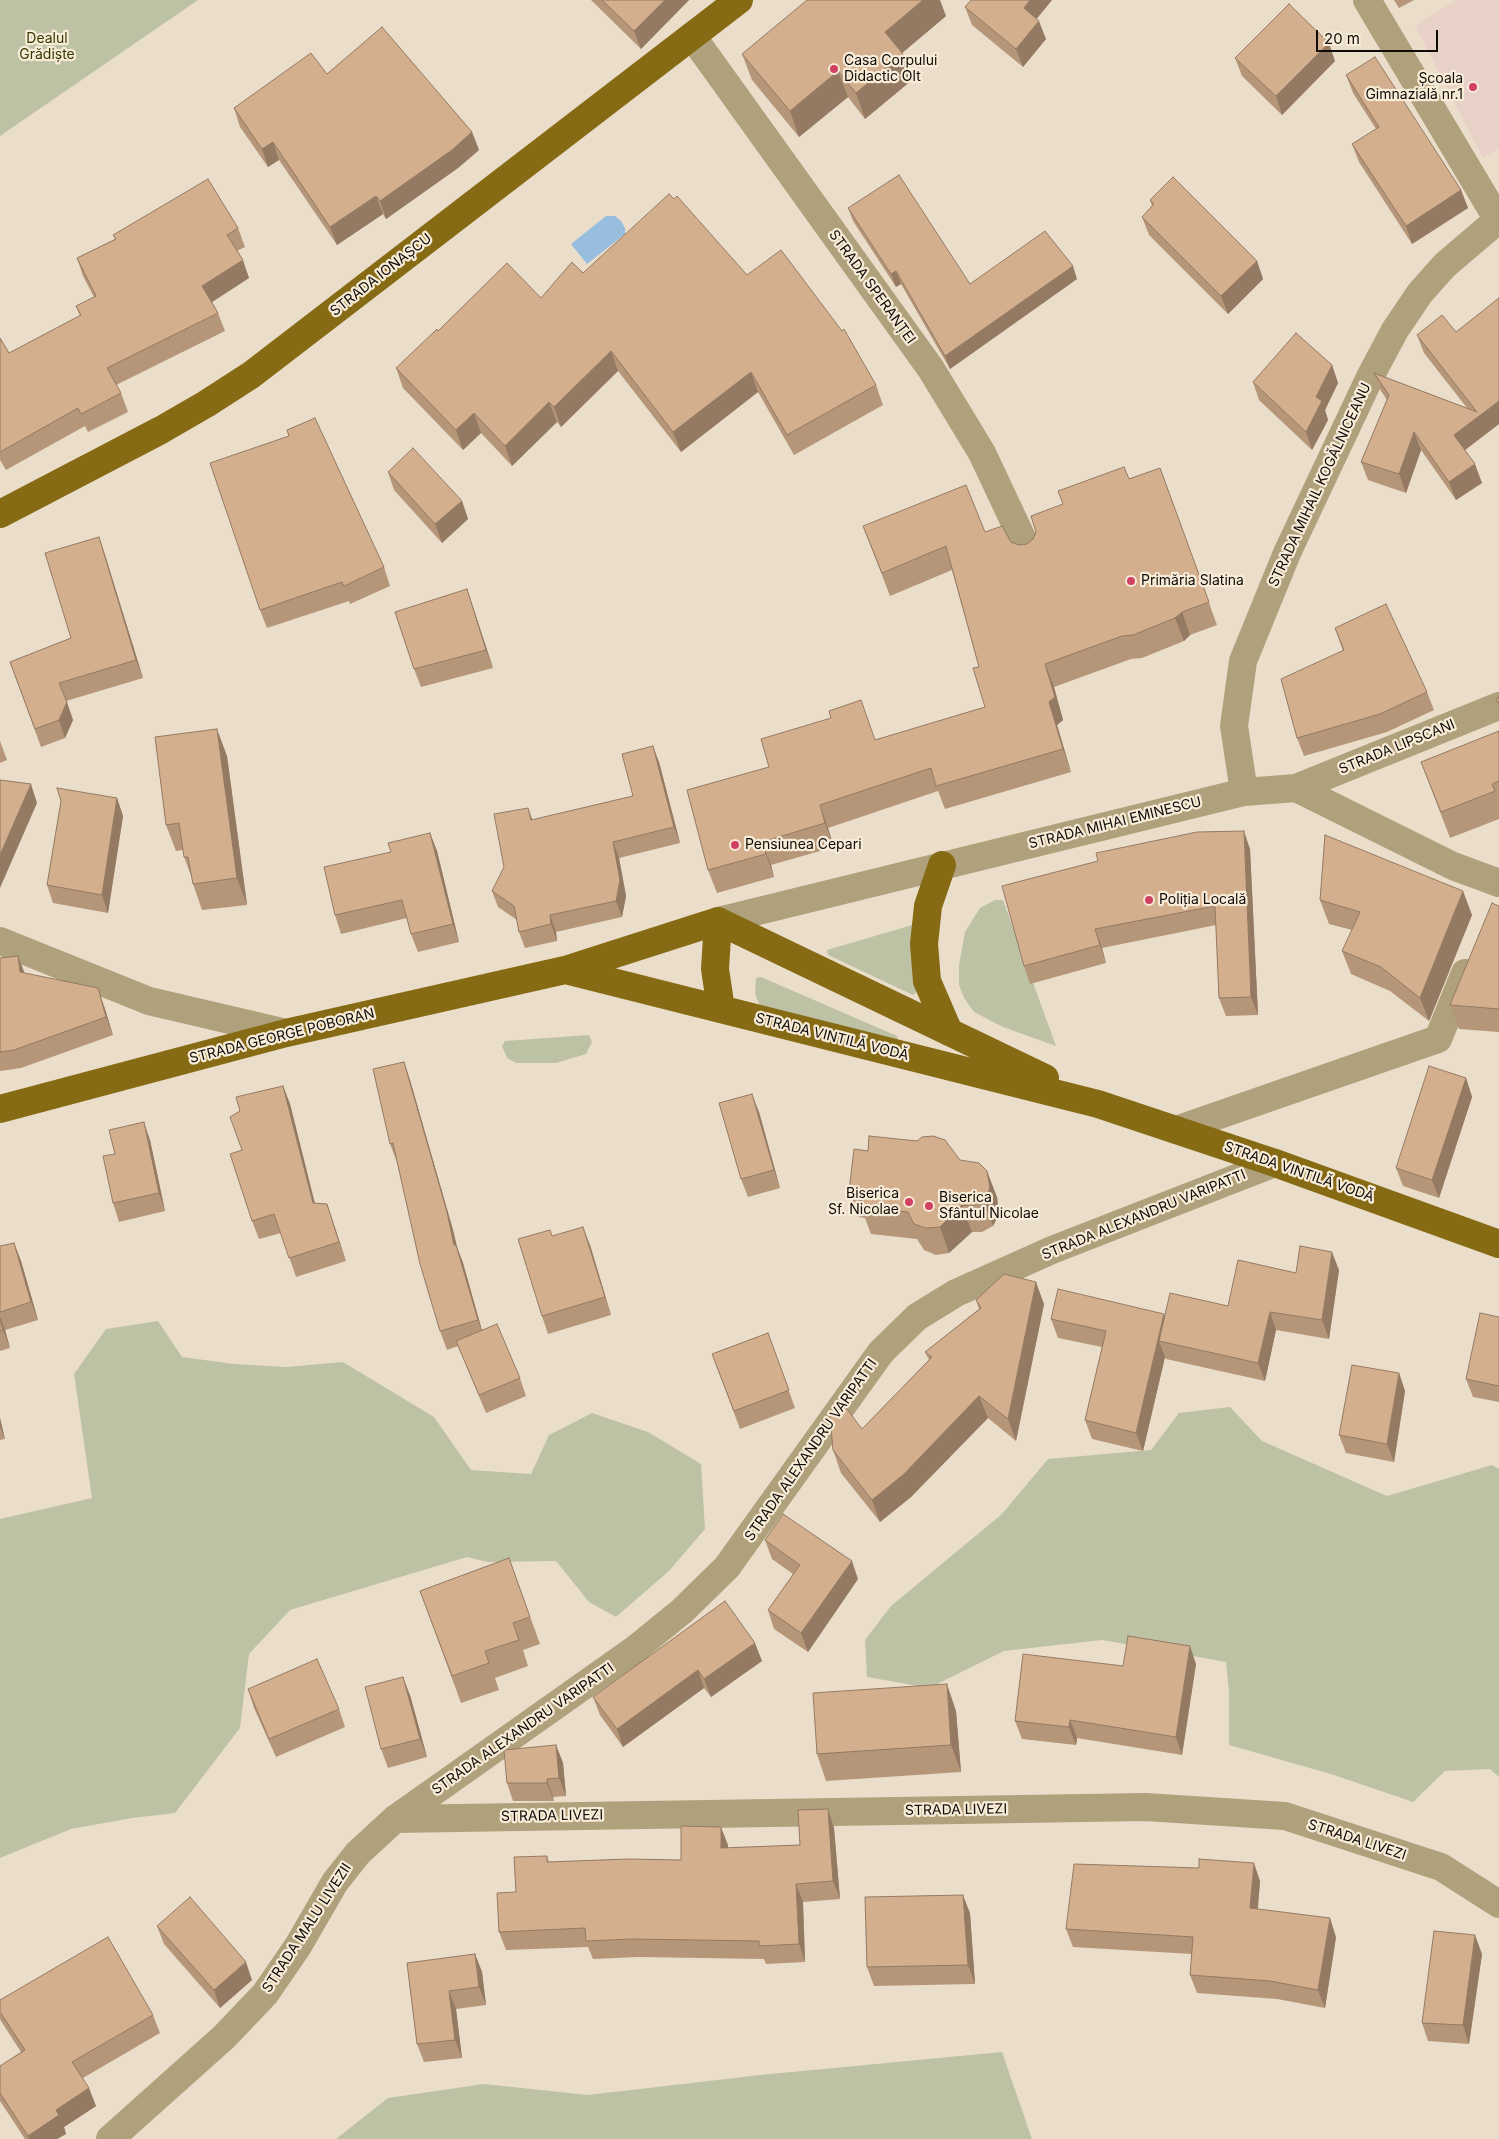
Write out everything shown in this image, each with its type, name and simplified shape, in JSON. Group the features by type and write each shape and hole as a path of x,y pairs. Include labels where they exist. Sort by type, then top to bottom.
{"main road":[{"name":"STRADA IONAȘCU","path":"0,514 161,430 252,375 739,0"},
{"path":"942,865 928,906 924,944 927,980 949,1032"},
{"path":"718,920 715,970 721,1009"},
{"name":"STRADA GEORGE POBORAN","path":"0,1109 286,1033 565,970 718,920"},
{"name":"STRADA VINTILĂ VODĂ","path":"718,920 1098,1104"},
{"name":"STRADA VINTILĂ VODĂ","path":"565,970 1098,1104 1275,1163 1499,1244"}],"street":[{"path":"1367,0 1499,220"},
{"name":"STRADA SPERANȚEI","path":"692,36 931,369 982,453 1029,553"},
{"name":"STRADA MIHAIL KOGĂLNICEANU","path":"1244,792 1234,726 1244,661 1287,553 1371,375 1395,330 1420,293 1445,265 1499,220"},
{"name":"STRADA LIPSCANI","path":"1296,788 1499,706"},
{"path":"1296,788 1453,866 1497,894"},
{"name":"STRADA MIHAI EMINESCU","path":"718,920 1244,792 1296,788"},
{"path":"0,941 149,1001 286,1033"},
{"path":"1176,1130 1438,1039 1474,952"},
{"name":"STRADA ALEXANDRU VARIPATTI","path":"395,1819 634,1650 682,1611 727,1567 881,1352 917,1317 956,1293 1052,1250 1275,1163"},
{"name":"STRADA LIVEZI","path":"395,1819 1146,1807 1285,1816 1441,1867 1499,1904"},
{"name":"STRADA MALU LIVEZII","path":"110,2139 224,2037 265,1994 298,1946 335,1882 358,1853 395,1819"}],"shaded area":[{"name":"Școala Gimnazială nr.1","path":"1456,0 1499,0 1499,148 1483,158 1415,26"}],"green space":[{"name":"Dealul Grădiște","path":"0,0 198,0 0,136"},
{"path":"995,900 1003,900 1056,1046 1003,1027 974,1012 964,998 959,985 959,965 965,932 980,908"},
{"path":"919,923 919,990 913,995 828,955 827,950"},
{"path":"761,977 897,1036 898,1040 765,1009 759,1004 755,994 756,978"},
{"path":"589,1035 592,1042 586,1054 556,1063 516,1063 507,1058 502,1046 505,1041"},
{"path":"158,1321 182,1357 234,1364 287,1367 343,1362 434,1417 471,1470 531,1474 549,1435 592,1413 648,1432 701,1464 705,1529 669,1571 616,1617 589,1602 556,1561 488,1562 467,1557 290,1610 249,1654 240,1728 175,1813 132,1818 71,1829 0,1858 0,1519 92,1498 74,1374 106,1329"},
{"path":"1230,1407 1262,1441 1387,1496 1492,1465 1499,1469 1499,1777 1490,1769 1445,1771 1413,1802 1334,1775 1229,1745 1229,1693 1226,1662 1102,1640 1004,1651 929,1688 867,1677 865,1640 891,1606 1002,1514 1048,1459 1151,1450 1179,1413"},
{"path":"1002,2052 1032,2139 336,2139 388,2098 484,2084 588,2095 760,2075"}],"water":[{"path":"606,216 615,216 621,221 625,228 625,234 587,264 571,244"}],"building":[{"path":"602,0 665,0 634,31"},
{"name":"Casa Corpului Didactic Olt","path":"807,0 923,0 885,32 903,54 856,93 838,71 790,111 742,54"},
{"path":"971,0 1030,0 1024,8 1039,21 1016,49 965,7"},
{"path":"1289,4 1329,43 1276,96 1235,58"},
{"path":"382,27 472,132 452,150 380,201 376,196 330,227 273,142 262,149 234,108 311,53 327,74"},
{"path":"1375,57 1461,190 1406,226 1352,144 1379,127 1346,75"},
{"path":"899,175 970,284 1045,231 1073,266 945,356 896,271 891,274 848,208"},
{"path":"1173,177 1257,261 1221,296 1142,217 1154,204 1150,200"},
{"path":"208,179 238,228 227,235 243,260 202,286 218,313 107,368 121,393 81,414 78,408 0,452 0,338 9,353 81,315 76,306 96,296 77,258 116,239 113,235"},
{"path":"669,194 674,199 677,196 747,275 781,250 842,331 844,329 876,385 787,435 751,372 673,432 611,351 554,407 549,402 505,446 474,413 456,430 396,368 437,329 438,331 507,263 541,298 572,262 583,273"},
{"path":"1499,298 1499,401 1454,435 1475,464 1449,482 1414,432 1399,474 1361,462 1389,395 1374,373 1477,412 1417,335 1442,315 1456,332"},
{"path":"1296,333 1332,365 1316,397 1322,401 1306,432 1253,382"},
{"path":"315,418 384,567 344,586 342,582 260,610 210,463 289,436 287,430"},
{"path":"413,448 462,501 435,524 388,472"},
{"path":"1124,467 1129,479 1160,468 1209,602 1182,612 1175,618 1133,635 1122,636 1045,664 1055,697 1049,702 1063,749 936,786 931,768 820,805 825,823 762,842 766,854 708,870 687,790 769,767 761,739 831,718 829,711 861,700 875,740 985,707 973,668 979,667 946,546 882,573 863,526 966,485 985,532 1002,526 1011,542 1019,545 1027,544 1033,539 1036,532 1031,516 1063,504 1058,491"},
{"path":"99,537 136,660 59,683 67,702 59,720 35,729 10,662 71,638 45,553"},
{"path":"467,589 486,650 414,669 395,612"},
{"path":"1386,604 1427,692 1380,714 1297,738 1281,679 1344,650 1335,628"},
{"path":"217,729 237,878 193,884 188,857 184,857 179,823 166,825 155,737"},
{"path":"1499,731 1499,781 1492,784 1495,791 1441,812 1421,762"},
{"path":"653,746 674,827 613,842 620,880 616,901 550,915 551,924 519,932 514,906 492,891 504,867 494,814 528,808 531,820 633,796 622,754"},
{"path":"0,780 31,784 0,855"},
{"path":"57,788 117,798 102,895 47,885 61,801"},
{"path":"1244,831 1251,997 1219,998 1215,906 1095,929 1100,945 1024,966 1002,886 1098,861 1096,853 1197,832"},
{"path":"430,833 453,924 411,934 402,900 335,915 324,867 391,852 388,843"},
{"path":"1325,835 1463,891 1420,998 1381,967 1342,951 1360,912 1320,900"},
{"path":"1492,903 1499,906 1499,1009 1450,1005"},
{"path":"18,956 20,972 98,988 106,1017 14,1050 0,1052 0,958"},
{"path":"404,1062 447,1212 454,1245 456,1245 478,1320 440,1331 420,1264 393,1143 390,1144 373,1069"},
{"path":"1429,1066 1466,1078 1432,1180 1396,1168"},
{"path":"283,1086 313,1203 327,1204 339,1242 289,1258 274,1214 252,1221 230,1154 242,1150 230,1117 240,1111 236,1097"},
{"path":"752,1094 774,1170 741,1179 719,1103"},
{"path":"144,1122 159,1193 113,1203 103,1156 115,1154 109,1130"},
{"path":"869,1136 917,1141 922,1137 933,1136 945,1140 960,1160 979,1163 987,1171 990,1188 983,1200 973,1206 962,1205 940,1227 926,1228 914,1224 908,1212 861,1207 863,1192 849,1191 854,1149 868,1151"},
{"path":"583,1227 605,1297 542,1316 518,1239 550,1230 552,1236"},
{"path":"14,1243 31,1302 0,1312 0,1246"},
{"path":"1300,1246 1332,1252 1322,1320 1270,1312 1258,1363 1159,1341 1170,1293 1228,1306 1238,1260 1296,1273"},
{"path":"1004,1274 1036,1282 1008,1419 979,1396 903,1475 872,1500 833,1450 830,1417 841,1401 862,1429 932,1357 925,1352 981,1308 976,1300"},
{"path":"1058,1289 1164,1314 1136,1433 1085,1420 1106,1331 1051,1319"},
{"path":"1480,1313 1499,1317 1499,1386 1466,1379"},
{"path":"0,1318 3,1330 0,1331"},
{"path":"497,1324 520,1378 479,1395 456,1341"},
{"path":"768,1333 789,1390 734,1411 712,1354"},
{"path":"1352,1365 1399,1373 1387,1444 1339,1435"},
{"path":"783,1514 852,1561 801,1633 768,1610 800,1565 765,1540"},
{"path":"509,1558 530,1617 513,1623 519,1640 485,1651 489,1663 452,1676 420,1591"},
{"path":"725,1601 755,1643 704,1679 698,1670 617,1729 593,1697"},
{"path":"1128,1636 1190,1646 1176,1737 1070,1720 1069,1727 1015,1721 1023,1654 1123,1666"},
{"path":"317,1659 339,1709 269,1739 248,1689"},
{"path":"403,1677 420,1739 381,1749 365,1687"},
{"path":"947,1684 951,1745 817,1754 813,1693"},
{"path":"556,1745 559,1778 547,1779 547,1783 507,1783 504,1750"},
{"path":"828,1809 833,1881 796,1884 799,1944 759,1946 759,1941 632,1939 586,1941 585,1928 499,1932 497,1893 516,1892 514,1857 547,1856 547,1862 628,1859 681,1860 681,1826 721,1827 721,1848 800,1845 798,1810"},
{"path":"1199,1859 1254,1863 1250,1908 1330,1918 1318,1990 1270,1981 1190,1975 1193,1937 1066,1929 1074,1864 1199,1868"},
{"path":"963,1895 968,1965 867,1967 865,1897"},
{"path":"190,1897 246,1962 214,1990 157,1926"},
{"path":"1434,1931 1475,1935 1463,2025 1422,2023"},
{"path":"108,1937 153,2015 72,2062 89,2088 56,2110 59,2115 28,2136 0,2093 0,2066 25,2050 0,2012 0,2000"},
{"path":"475,1954 479,1987 449,1991 455,2040 417,2044 407,1963"}],"place":[{"name":"Casa Corpului Didactic Olt","path":"834,69"},
{"name":"Școala Gimnazială nr.1","path":"1473,87"},
{"name":"Primăria Slatina","path":"1131,581"},
{"name":"Pensiunea Cepari","path":"735,845"},
{"name":"Poliția Locală","path":"1149,900"},
{"name":"Biserica Sf. Nicolae","path":"909,1202"},
{"name":"Biserica Sfântul Nicolae","path":"929,1206"}]}
